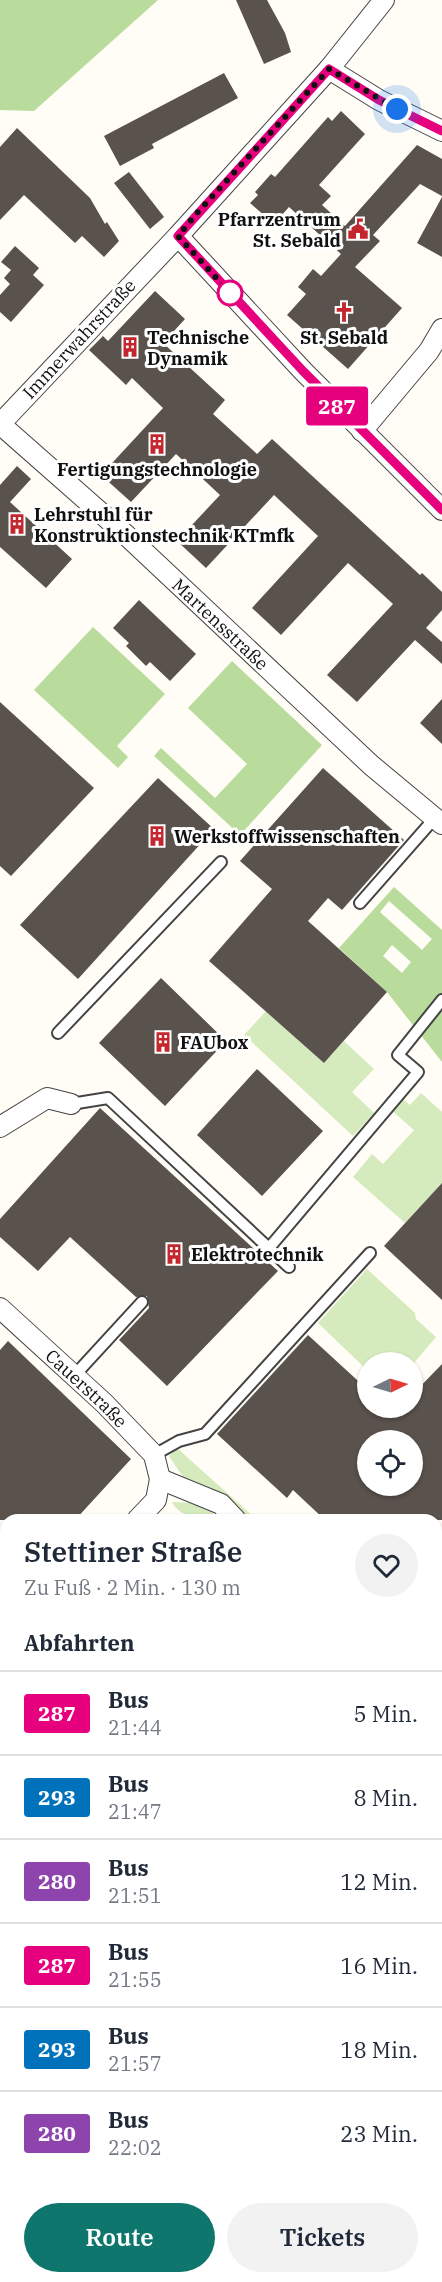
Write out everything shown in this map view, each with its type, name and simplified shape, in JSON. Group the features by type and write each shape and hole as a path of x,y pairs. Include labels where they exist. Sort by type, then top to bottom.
{"street":[{"name":"Immerwahrstraße","path":"0,424 178,236 329,69 384,0"},
{"path":"329,69 379,100 442,131"},
{"path":"178,236 363,431 442,510"},
{"path":"363,431 429,351 442,329"},
{"name":"Martensstraße","path":"0,424 126,535 371,765 438,822"},
{"path":"0,1127 47,1098 71,1104"},
{"name":"Cauerstraße","path":"0,1308 129,1426 154,1455 160,1479"},
{"path":"143,1514 156,1500 160,1479 221,1504 230,1514"}],"lane":[{"path":"360,903 438,822"},
{"path":"58,1033 220,862"},
{"path":"269,1248 418,1072 398,1055 442,1000"},
{"path":"71,1104 108,1098 289,1267"},
{"path":"154,1455 179,1442 205,1434 370,1253"},
{"path":"74,1376 142,1302"}],"green space":[{"path":"0,0 158,0 34,111 0,110"},
{"path":"93,627 165,694 117,746 128,757 118,768 34,690"},
{"path":"232,661 322,745 240,835 154,756 161,748 215,798 247,764 188,708"},
{"path":"394,887 442,930 442,1062 387,992 339,948","holes":["389,901 432,939 422,950 380,912","392,945 411,962 402,973 383,956"]},
{"path":"267,1010 324,1063 344,1041 374,1069 352,1092 374,1113 353,1136 244,1035"},
{"path":"421,1093 442,1112 442,1183 405,1223 353,1177 372,1154 383,1164 414,1130 391,1110 402,1098 410,1105"},
{"path":"367,1269 415,1313 416,1319 436,1337 423,1352 357,1352 357,1360 318,1323"},
{"path":"177,1448 250,1514 242,1514 211,1488 183,1477 169,1456"},
{"path":"172,1502 197,1503 214,1513 184,1514"}],"building":[{"path":"236,0 267,0 285,33 291,52 264,64"},
{"path":"224,73 238,98 152,144 154,148 120,166 104,136"},
{"path":"341,111 365,134 319,185 331,196 322,205 345,226 417,145 442,159 442,196 420,184 373,235 380,241 355,267 402,308 348,369 287,315 306,294 298,287 313,269 321,276 341,254 289,207 274,224 250,203 258,195 255,192 271,174 275,177 328,117 332,121"},
{"path":"17,128 90,198 105,224 107,222 119,241 104,257 82,236 75,243 24,195 0,220 0,147"},
{"path":"129,172 164,217 150,229 114,183"},
{"path":"442,197 442,257 417,243"},
{"path":"15,246 39,268 33,275 44,285 11,322 0,312 0,295 10,284 4,278 11,270 1,262"},
{"path":"155,291 185,319 163,343 225,400 213,414 257,454 272,439 420,575 422,573 442,592 442,610 426,628 442,642 442,664 415,640 357,702 327,675 393,604 348,563 281,635 252,608 318,536 274,495 206,568 177,541 220,495 176,454 131,502 101,475 163,408 132,378 126,385 89,350 103,336 108,341"},
{"name":"Lehrstuhl für Konstruktionstechnik KTmfk","path":"17,466 31,479 10,502 72,559 46,588 0,547 0,485"},
{"path":"139,600 196,654 170,681 150,662 146,666 126,646 129,643 113,628"},
{"path":"442,699 442,744 420,723"},
{"path":"0,702 94,788 11,876 0,866"},
{"path":"323,768 404,840 342,910 328,898 308,921 387,992 324,1063 209,961 272,889 240,861"},
{"name":"Werkstoffwissenschaften","path":"158,778 214,829 78,979 20,925"},
{"name":"FAUbox","path":"161,978 226,1041 165,1106 99,1043"},
{"name":"FAUbox","path":"257,1069 323,1131 262,1196 197,1135"},
{"name":"Elektrotechnik","path":"100,1108 278,1271 167,1386 119,1340 149,1308 147,1296 136,1297 70,1237 38,1271 0,1237 0,1219"},
{"path":"442,1183 442,1300 384,1246"},
{"path":"308,1335 357,1380 357,1418 423,1418 423,1384 442,1364 442,1514 319,1514 293,1490 287,1498 217,1434"},
{"path":"8,1341 131,1459 81,1514 0,1514 0,1350"}],"bus line":[{"name":"287","path":"442,131 379,100 329,69 178,236 303,371 442,510"}],"place":[{"name":"Pfarrzentrum St. Sebald","path":"358,229"},
{"name":"St. Sebald","path":"344,312"},
{"name":"Technische Dynamik","path":"130,347"},
{"name":"Fertigungstechnologie","path":"157,444"},
{"name":"Lehrstuhl für Konstruktionstechnik KTmfk","path":"17,524"},
{"name":"Werkstoffwissenschaften","path":"157,836"},
{"name":"FAUbox","path":"163,1042"},
{"name":"Elektrotechnik","path":"174,1254"}],"route":[{"path":"230,293 178,236 198,212 329,69 397,109"}]}
